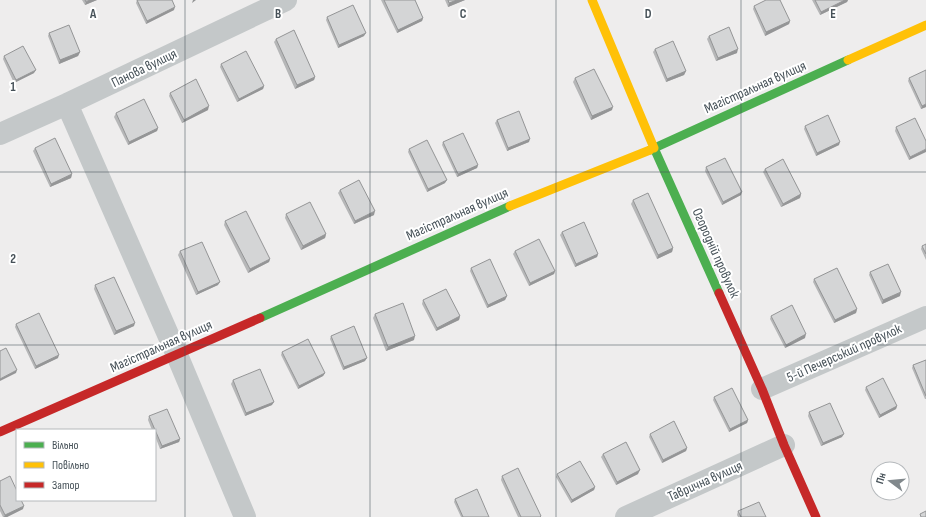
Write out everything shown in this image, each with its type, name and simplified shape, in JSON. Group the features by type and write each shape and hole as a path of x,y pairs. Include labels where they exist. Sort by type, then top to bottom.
{"street":[{"name":"Панова вулиця","path":"0,134 68,104 286,0"},
{"name":"Огородній провулок","path":"592,0 654,148 762,389 784,445 816,517"},
{"name":"Магістральная вулиця","path":"0,432 178,355 509,206 654,148 926,25"},
{"path":"68,104 178,355 245,517"},
{"name":"5-й Печерський провулок","path":"762,389 926,317"},
{"name":"Таврична вулиця","path":"626,517 784,445"}],"building":[{"path":"137,0 172,0 175,7 147,21"},
{"path":"384,0 415,0 423,18 398,30"},
{"path":"448,0 457,0 449,3"},
{"path":"766,0 780,0 790,21 766,32 754,6"},
{"path":"815,0 845,0 821,12"},
{"path":"353,5 366,33 339,45 327,17"},
{"path":"69,25 80,52 60,60 49,33"},
{"path":"729,27 738,49 718,58 709,36"},
{"path":"294,30 315,77 297,85 276,39"},
{"path":"673,41 686,71 667,79 655,49"},
{"path":"23,46 36,70 16,80 4,56"},
{"path":"246,51 264,86 239,99 221,64"},
{"path":"594,69 613,107 592,116 575,78"},
{"path":"926,70 926,104 922,106 909,78"},
{"path":"196,79 209,106 184,120 170,93"},
{"path":"144,99 158,128 129,142 116,113"},
{"path":"519,111 530,139 508,148 497,120"},
{"path":"828,115 840,142 817,153 805,126"},
{"path":"915,118 926,141 926,149 910,157 896,127"},
{"path":"463,133 478,165 458,174 443,142"},
{"path":"55,138 72,174 51,184 35,148"},
{"path":"427,140 447,180 428,189 409,149"},
{"path":"725,158 742,192 723,202 706,167"},
{"path":"783,159 801,194 783,204 765,169"},
{"path":"359,180 375,211 355,221 340,190"},
{"path":"648,193 673,248 658,255 633,200"},
{"path":"310,202 326,234 303,246 286,214"},
{"path":"246,211 270,259 250,269 225,221"},
{"path":"584,222 598,254 576,264 562,232"},
{"path":"539,239 555,271 530,283 515,251"},
{"path":"202,242 220,282 198,292 180,251"},
{"path":"926,244 926,254 922,246"},
{"path":"490,259 507,296 488,305 471,268"},
{"path":"888,264 901,292 883,300 870,272"},
{"path":"837,268 857,309 835,320 814,279"},
{"path":"114,277 135,323 116,331 95,285"},
{"path":"446,289 460,316 437,328 423,300"},
{"path":"403,303 415,336 388,347 375,314"},
{"path":"792,305 806,334 786,345 771,316"},
{"path":"39,313 59,355 36,366 16,324"},
{"path":"354,326 367,358 344,367 331,336"},
{"path":"308,339 325,373 299,386 282,352"},
{"path":"6,348 17,370 0,379 0,351"},
{"path":"926,360 926,396 913,365"},
{"path":"260,369 274,402 246,413 233,380"},
{"path":"883,378 897,406 880,415 866,387"},
{"path":"732,388 748,420 730,429 714,397"},
{"path":"830,403 844,434 823,443 809,412"},
{"path":"167,409 180,439 162,446 156,429 155,429 149,416"},
{"path":"674,421 687,448 663,460 650,434"},
{"path":"626,442 640,470 617,482 603,454"},
{"path":"580,461 595,487 572,500 557,474"},
{"path":"518,468 541,516 540,517 521,517 502,476"},
{"path":"10,476 16,489 16,501 22,501 24,506 5,515 0,505 0,481"},
{"path":"477,489 489,517 463,517 455,499"},
{"path":"759,502 766,517 741,517 738,511"},
{"path":"926,511 926,517 921,517 920,514"}],"traffic: fast":[{"path":"650,150 848,60"},
{"path":"654,148 719,293"},
{"path":"260,318 510,206"}],"traffic: slow":[{"path":"592,0 654,148"},
{"path":"848,60 926,25"},
{"path":"510,206 650,150"}],"traffic: jam":[{"path":"719,293 762,389 784,445 816,517"},
{"path":"0,432 260,318"}]}
